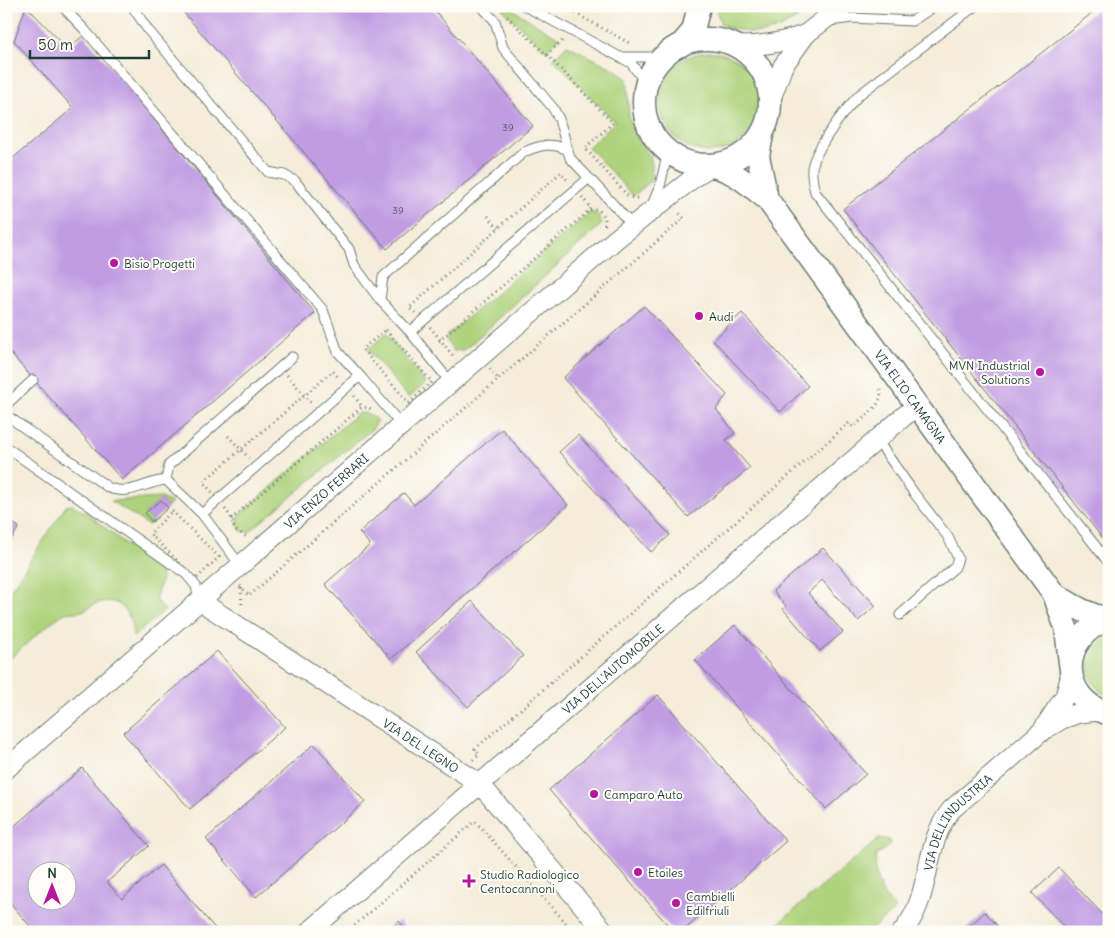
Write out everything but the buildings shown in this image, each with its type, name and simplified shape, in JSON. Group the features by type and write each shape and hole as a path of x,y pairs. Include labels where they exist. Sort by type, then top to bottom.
{"street":[{"path":"701,6 711,28 731,44 750,55 761,69 771,99"},
{"path":"701,6 693,31 651,73 640,91 648,124 662,154 711,166 737,157 762,135 767,123 771,99 783,66 811,30"},
{"path":"672,51 695,40 761,46 781,43 811,30 842,6"},
{"name":"VIA ELIO CAMAGNA","path":"762,135 758,156 767,199"},
{"name":"VIA ELIO CAMAGNA","path":"711,166 724,168 740,177 767,199 1054,594 1066,628 1071,669 1076,690 1086,702 1104,712"},
{"name":"VIA ENZO FERRARI","path":"6,769 451,383 680,188 711,166"},
{"name":"VIA DELL'AUTOMOBILE","path":"309,932 917,405"},
{"name":"VIA ELIO CAMAGNA","path":"1054,594 1093,616 1109,619"},
{"name":"VIA DEL LEGNO","path":"200,601 480,784 605,932"},
{"path":"1071,669 1078,639 1097,623 1109,619"},
{"name":"VIA DELL'INDUSTRIA","path":"1042,731 1065,696 1071,669"},
{"name":"VIA DELL'INDUSTRIA","path":"902,932 911,922 920,905 930,854 943,820 960,799 1042,731 1062,719 1079,713 1104,712"}],"lane":[{"path":"62,6 84,29 323,310 338,352 402,426"},
{"path":"132,6 148,30 268,172 284,175 295,181 349,249 354,265 380,300 410,332 451,383"},
{"path":"481,6 495,21 503,48 553,108 559,119 570,158 589,178 641,221"},
{"path":"525,6 618,56 638,70 640,91"},
{"path":"811,30 843,18 912,21 934,6"},
{"path":"975,6 859,95 848,107 815,158 812,182 815,192 1109,563"},
{"path":"618,56 672,51"},
{"path":"380,300 383,277 524,152 541,145 557,145 568,150"},
{"name":"VIA ENZO FERRARI","path":"641,221 660,186 662,154"},
{"path":"410,332 589,178"},
{"path":"166,480 169,465 292,357"},
{"path":"202,514 360,376"},
{"path":"6,405 33,380"},
{"path":"6,415 109,488 127,492 155,481 166,480 202,514 240,566"},
{"path":"877,440 948,537 958,558 954,567 900,615"},
{"path":"6,447 186,574 196,586 200,601"}],"path":[{"path":"562,6 639,49"},
{"path":"505,15 548,55 613,122 585,148 627,195 633,198 640,198 644,195"},
{"path":"548,55 566,37 563,35"},
{"path":"640,91 635,112 640,128 662,154"},
{"path":"417,314 408,308 561,172 568,180"},
{"path":"586,202 591,209"},
{"path":"244,609 241,605 241,588 249,596 684,218 677,211 682,206"},
{"path":"439,340 591,209 596,208 604,217 606,224 603,229"},
{"path":"488,216 498,228"},
{"path":"386,330 432,382 409,403 362,349 386,330"},
{"path":"438,335 439,340 453,357 458,358"},
{"path":"280,367 313,404"},
{"path":"213,494 203,482 333,371 339,377"},
{"path":"466,762 479,755 475,749 842,429 849,423 853,427 870,412 880,398 881,392 874,382"},
{"path":"354,397 363,408 374,411 378,417"},
{"path":"231,519 363,408"},
{"path":"228,436 249,459"},
{"path":"223,507 231,519 232,526 240,535 246,538 251,536"},
{"path":"172,511 219,556 196,579 150,534 172,511"},
{"path":"347,932 476,821 574,932"}],"green space":[{"path":"507,6 559,38 546,51 502,9"},
{"path":"715,6 814,6 780,28 759,33 735,29 721,24"},
{"path":"567,45 616,70 627,79 630,121 637,137 649,154 652,170 651,181 633,196 588,147 615,122 553,59"},
{"path":"710,52 729,56 745,67 756,83 760,102 756,121 745,137 729,148 710,152 691,148 675,137 664,121 660,102 664,83 675,67 691,56"},
{"path":"590,212 597,214 602,224 470,345 463,350 453,351 447,341 447,336"},
{"path":"386,333 426,383 409,398 368,350"},
{"path":"358,413 373,417 377,422 372,429 249,532 241,531 237,524 240,514"},
{"path":"161,498 172,503 168,507 161,500 145,513 152,522 148,525 111,501"},
{"path":"72,505 87,513 161,573 161,581 155,600 165,610 133,637 128,614 119,604 104,602 79,612 65,613 48,625 6,662 6,597 66,506"},
{"path":"1109,637 1109,696 1100,691 1094,684 1090,676 1089,667 1090,658 1094,650"},
{"path":"880,838 889,840 891,845 876,855 877,878 882,891 896,909 868,932 768,932"}],"place":[{"name":"Bisio Progetti","path":"114,263"},
{"name":"Audi","path":"699,316"},
{"name":"MVN Industrial Solutions","path":"1040,372"},
{"name":"Camparo Auto","path":"594,794"},
{"name":"Etoiles","path":"638,872"},
{"name":"Studio Radiologico Centocannoni","path":"469,881"},
{"name":"Cambielli Edilfriuli","path":"676,903"}]}
